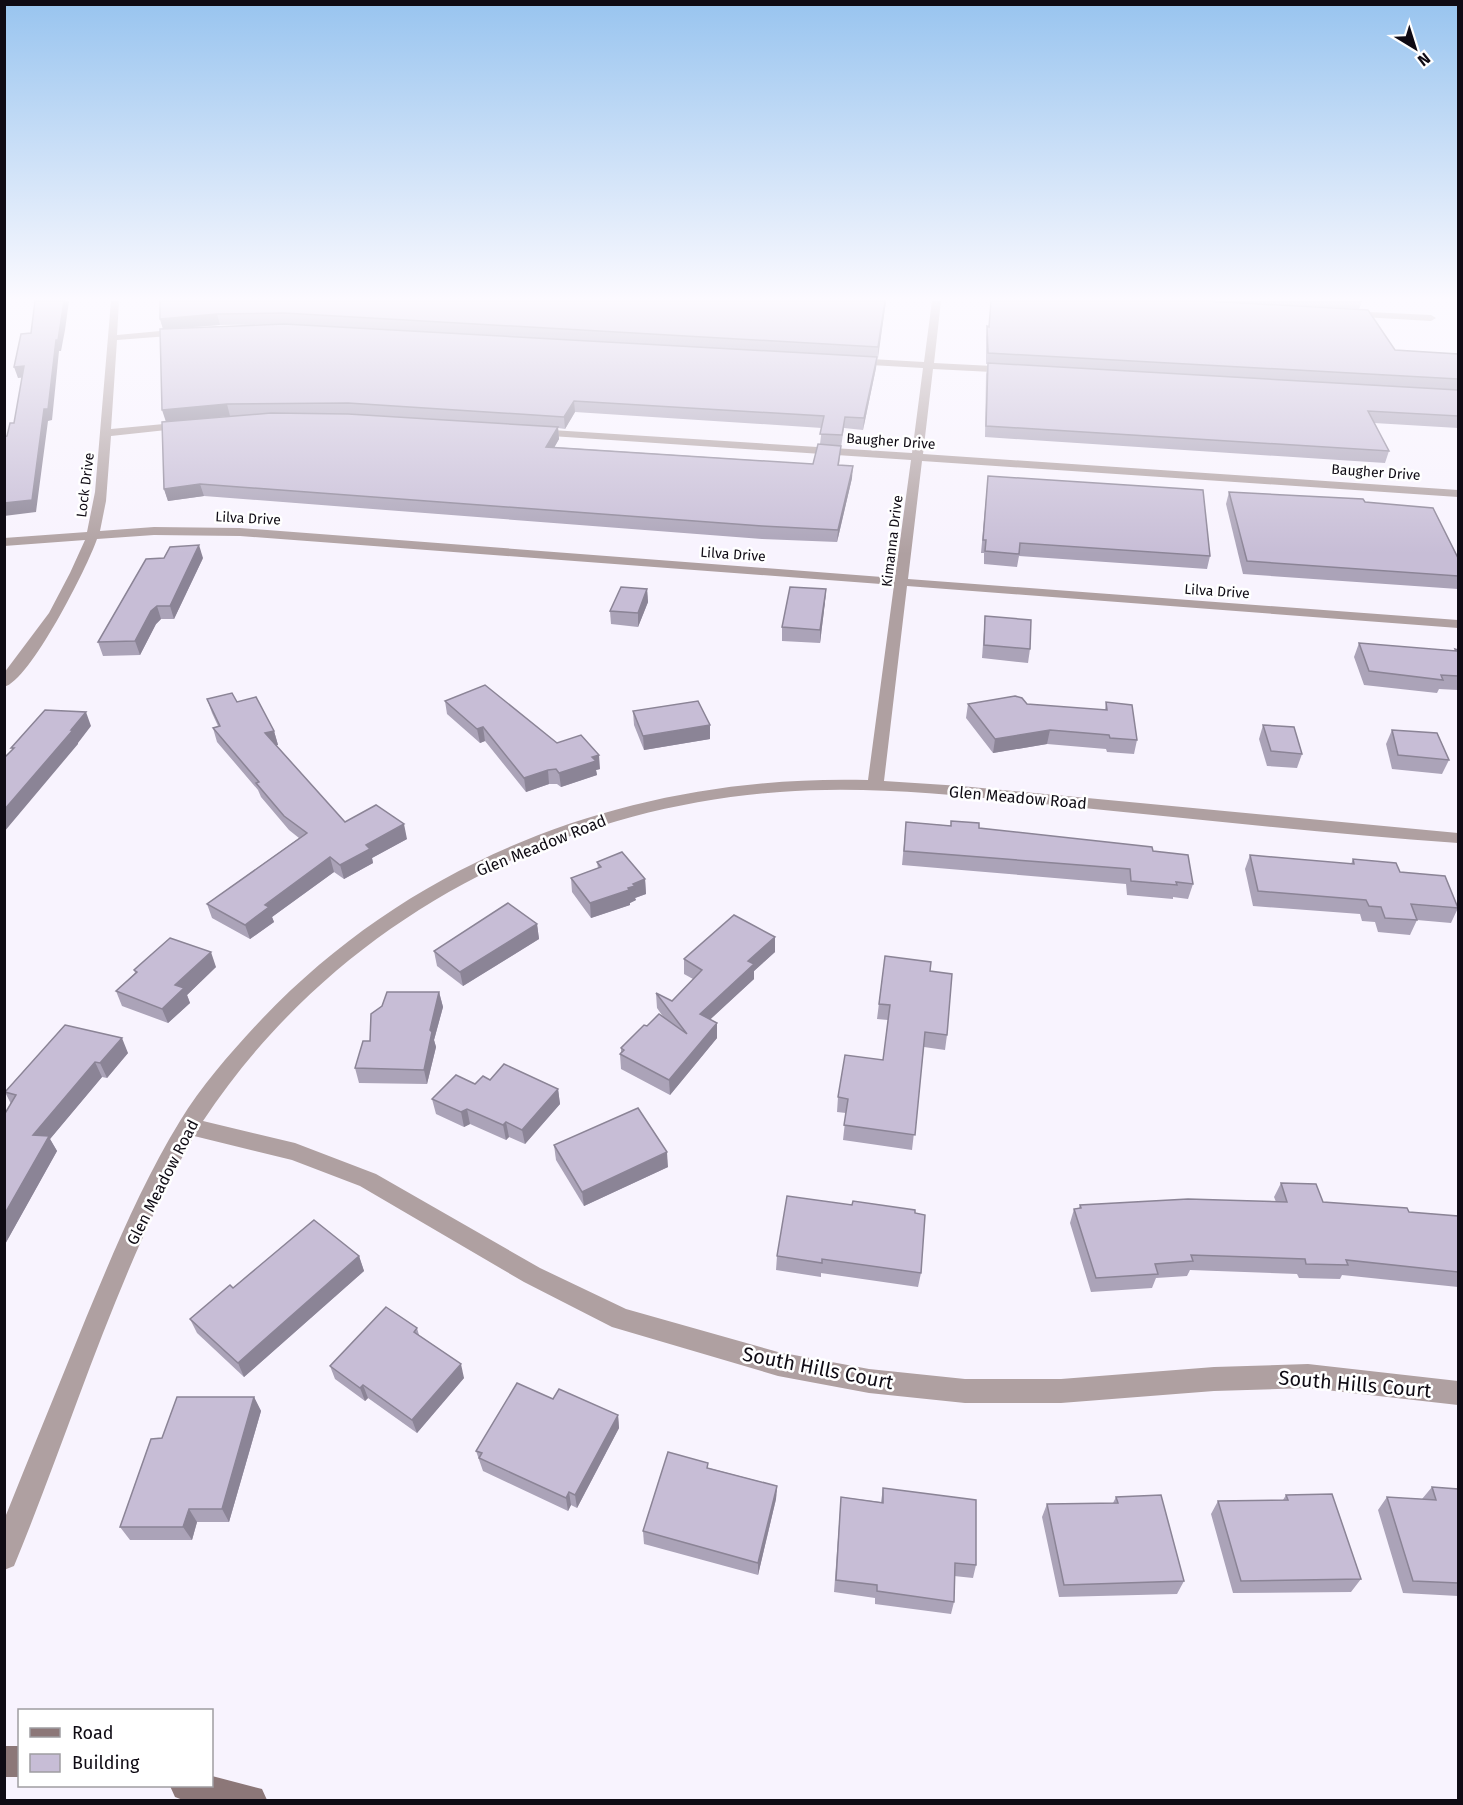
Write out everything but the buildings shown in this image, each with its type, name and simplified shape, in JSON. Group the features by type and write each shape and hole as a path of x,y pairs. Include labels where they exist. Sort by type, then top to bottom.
{"street":[{"name":"Lock Drive","path":"4,683 16,670 65,596 93,534 98,511 109,385"},
{"name":"Kimanna Drive","path":"875,785 926,385"},
{"path":"106,433 195,424"},
{"name":"Baugher Drive","path":"527,432 1458,493"},
{"name":"Lilva Drive","path":"4,543 93,534 154,531 240,532 1458,624"},
{"name":"Glen Meadow Road","path":"4,1556 64,1400 137,1226 188,1126 237,1060 298,993 330,965 372,931 419,901 495,859 581,826 685,799 776,787 875,785 1458,838"},
{"name":"South Hills Court","path":"188,1126 295,1152 368,1180 532,1275 621,1319 778,1364 870,1382 965,1391 1061,1391 1214,1379 1308,1376 1458,1393"},
{"path":"195,1787 251,1800"}]}
